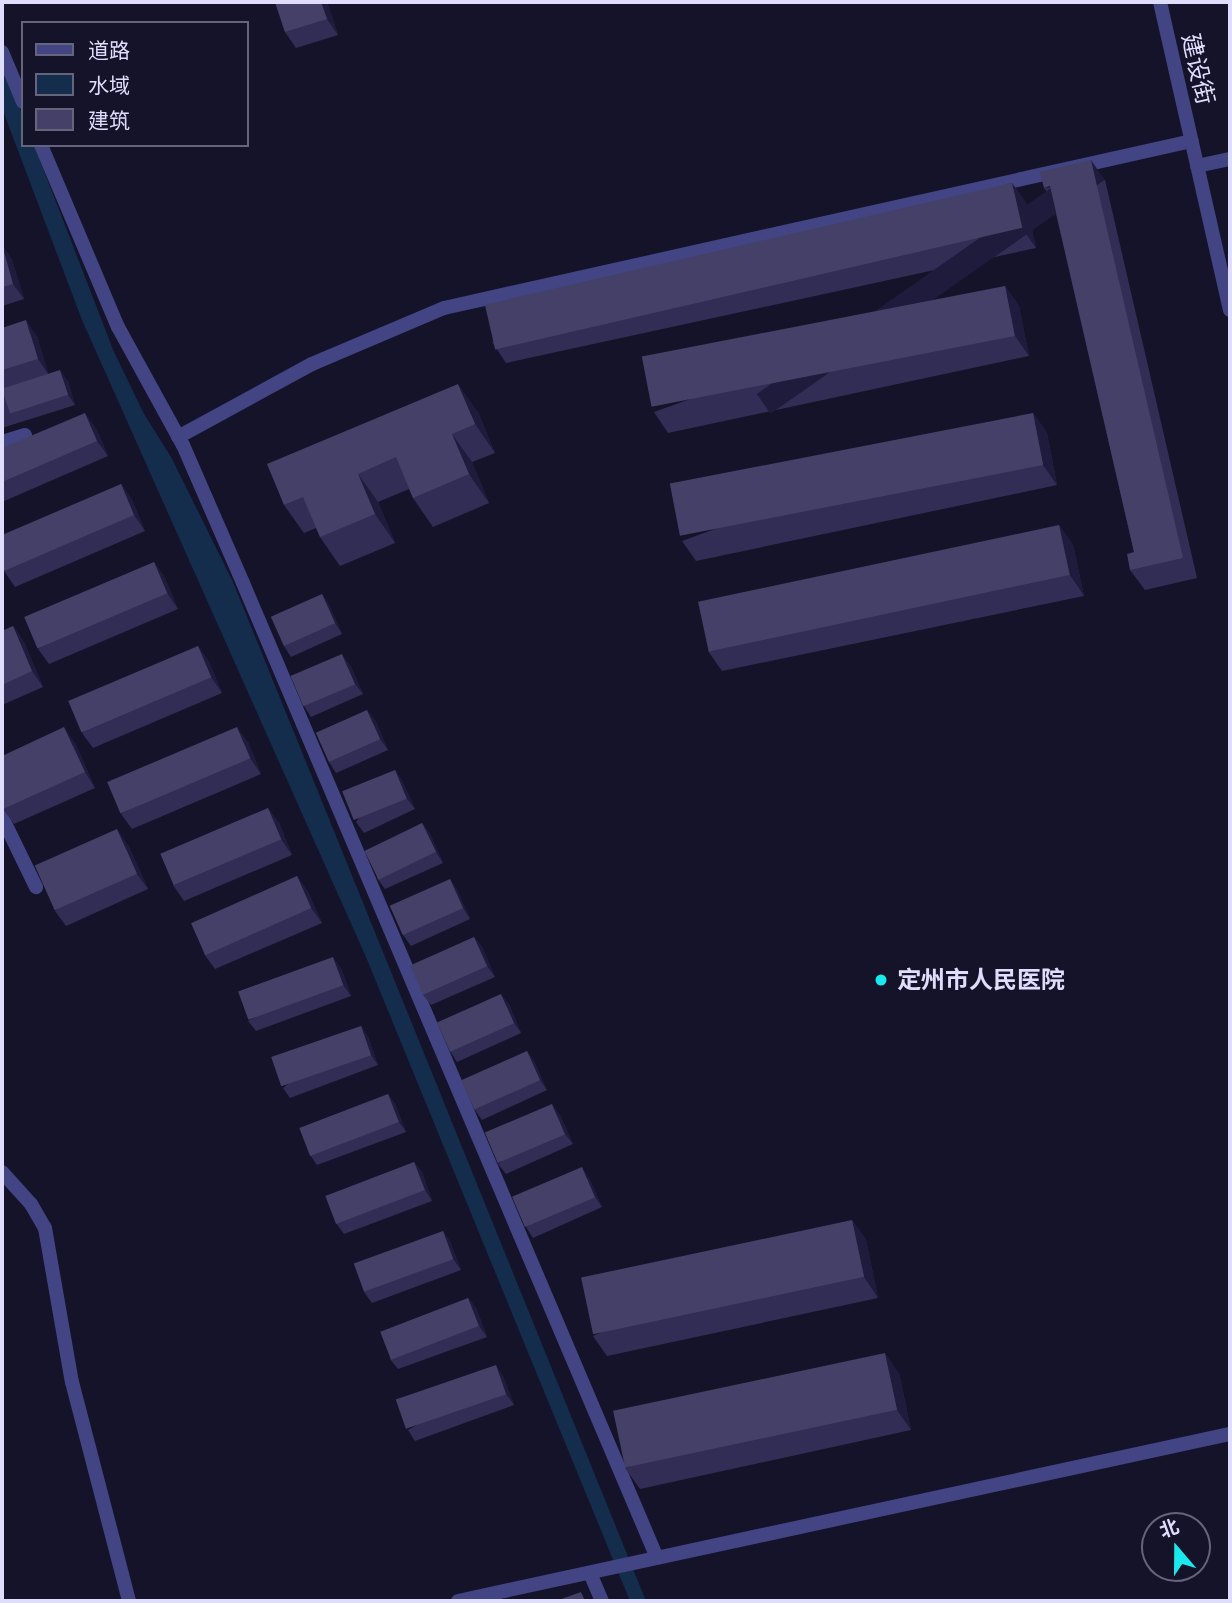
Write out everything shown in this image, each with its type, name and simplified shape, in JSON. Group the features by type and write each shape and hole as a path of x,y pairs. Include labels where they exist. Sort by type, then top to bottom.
{"street":[{"name":"建设街","path":"1160,2 1230,310"},
{"path":"2,52 21,97"},
{"path":"178,437 312,364 444,308 1192,141"},
{"path":"42,147 118,327 178,437 243,583 651,1560"},
{"path":"1197,166 1230,159"},
{"path":"2,442 25,435"},
{"path":"2,817 36,887"},
{"path":"2,1172 31,1204 45,1228 72,1382 129,1601"},
{"path":"458,1601 1230,1434"},
{"path":"590,1573 602,1601"}],"water":[{"path":"2,62 21,111 21,147 35,147 114,352 144,414 171,457 233,582 646,1601 630,1601 366,957 82,320 2,108"}],"building":[{"path":"275,2 321,2 327,19 285,32"},
{"path":"1091,160 1183,558 1130,570 1127,554 1134,552 1050,186 1044,188 1040,172"},
{"path":"1012,183 1022,228 495,350 485,305"},
{"path":"2,245 13,284 2,287"},
{"path":"1005,286 1015,336 652,407 642,357"},
{"path":"26,320 38,359 2,370 2,328"},
{"path":"60,370 68,395 10,414 2,389"},
{"path":"458,384 475,424 452,434 469,474 413,498 396,457 358,474 375,514 320,537 303,497 284,505 267,464"},
{"path":"85,413 97,441 2,482 2,448"},
{"path":"1033,413 1043,465 680,536 670,484"},
{"path":"121,484 134,515 4,571 2,535"},
{"path":"1059,525 1070,575 709,652 698,602"},
{"path":"154,562 167,593 37,648 24,617"},
{"path":"322,594 335,623 284,646 271,617"},
{"path":"13,626 32,671 2,685 2,631"},
{"path":"198,646 211,677 81,732 68,701"},
{"path":"342,654 355,684 303,706 290,676"},
{"path":"367,710 380,739 329,762 316,733"},
{"path":"64,727 85,772 3,809 2,756"},
{"path":"237,727 250,758 120,813 107,782"},
{"path":"395,770 407,799 354,820 342,791"},
{"path":"268,808 281,839 174,885 160,854"},
{"path":"422,823 436,852 379,880 364,851"},
{"path":"117,829 137,874 55,910 35,866"},
{"path":"297,876 311,908 205,955 191,923"},
{"path":"450,879 463,908 403,935 390,906"},
{"path":"474,937 487,966 423,995 410,965"},
{"path":"333,957 343,985 248,1020 238,992"},
{"path":"501,994 514,1023 450,1052 437,1022"},
{"path":"361,1026 371,1055 281,1086 271,1057"},
{"path":"527,1051 540,1080 474,1110 461,1080"},
{"path":"388,1094 399,1122 310,1156 299,1128"},
{"path":"552,1104 565,1134 498,1163 485,1133"},
{"path":"414,1162 425,1190 336,1224 325,1196"},
{"path":"582,1167 595,1197 525,1227 512,1197"},
{"path":"852,1220 864,1277 593,1334 581,1278"},
{"path":"443,1231 453,1259 364,1292 354,1263"},
{"path":"468,1298 479,1326 391,1360 380,1332"},
{"path":"885,1353 897,1410 625,1468 613,1411"},
{"path":"496,1365 506,1394 406,1429 396,1400"},
{"path":"581,1592 585,1601 556,1601"}],"place":[{"name":"定州市人民医院","path":"881,980"}]}
